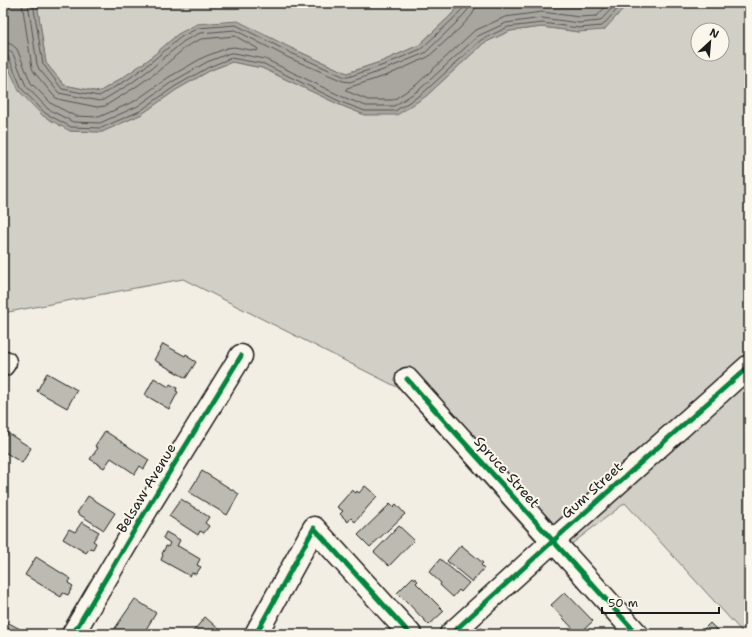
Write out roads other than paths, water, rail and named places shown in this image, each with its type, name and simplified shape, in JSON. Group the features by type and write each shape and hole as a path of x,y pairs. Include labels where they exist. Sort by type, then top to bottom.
{"street":[{"name":"Belsaw Avenue","path":"73,634 151,502 241,356"},
{"name":"Gum Street","path":"451,634 749,366"},
{"name":"Spruce Street","path":"407,379 637,634"},
{"path":"256,634 314,528 410,634"}],"water":[{"path":"3,3 37,3 46,63 64,85 99,92 148,60 178,34 197,24 238,21 293,49 347,73 383,61 419,45 462,3 627,3 604,30 579,32 542,27 510,31 484,43 425,97 397,115 365,115 340,105 262,68 232,62 211,70 176,90 142,114 102,132 70,131 43,116 19,91 4,57"}]}
